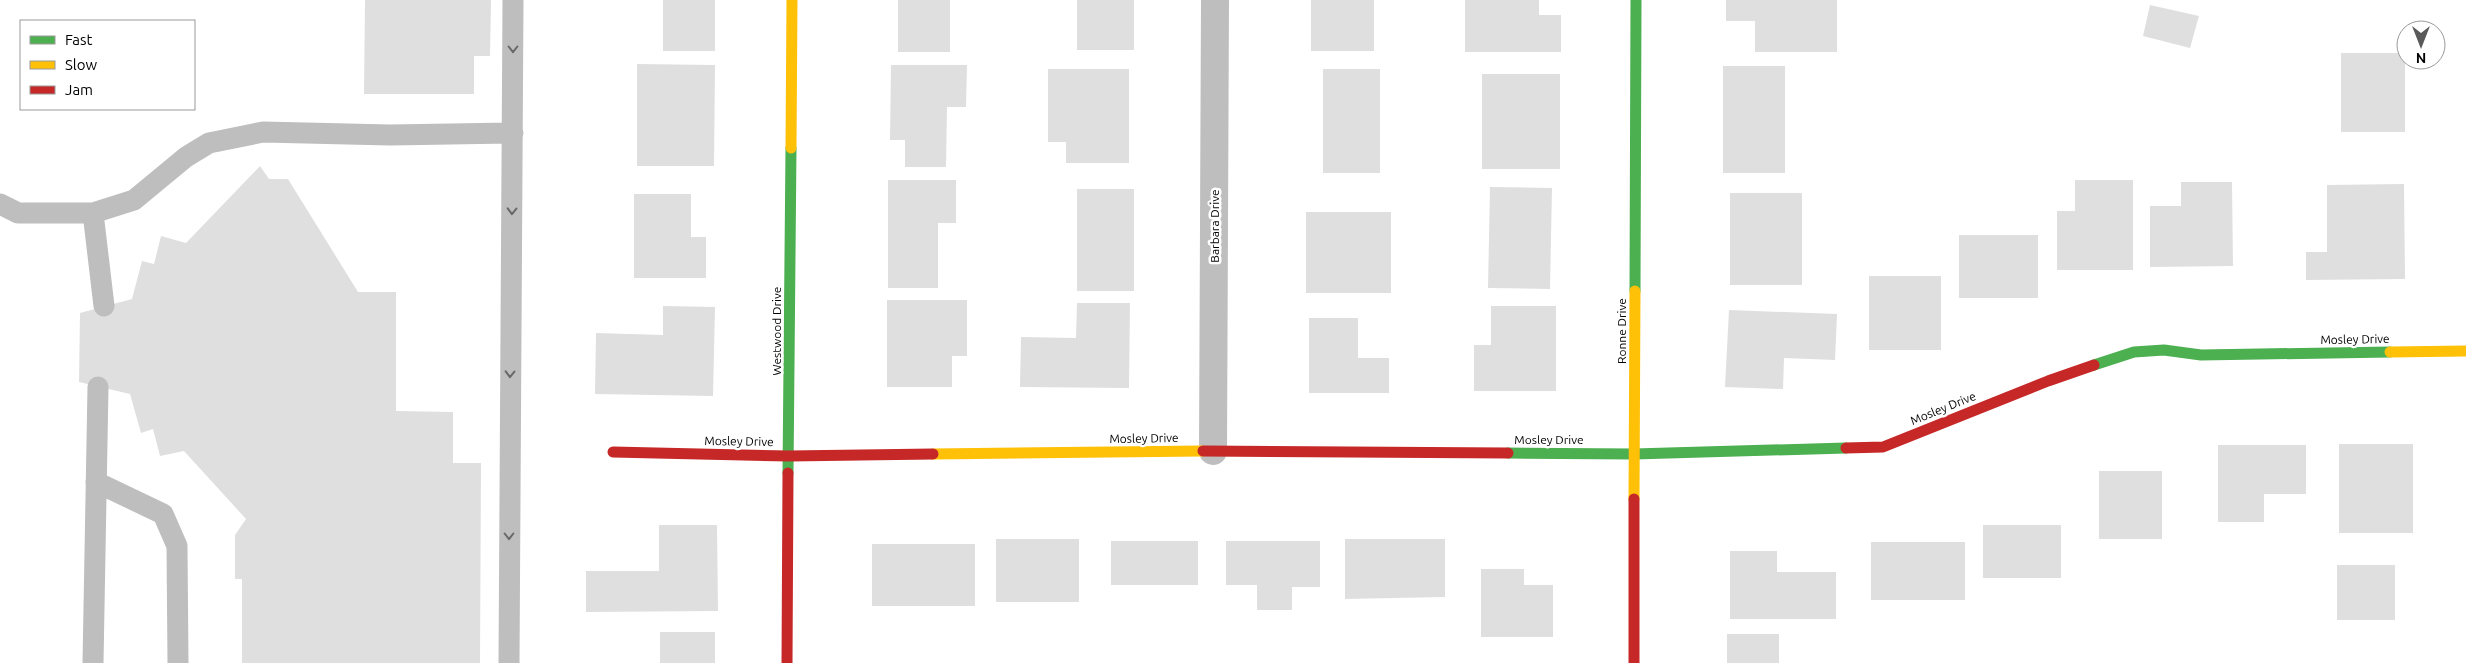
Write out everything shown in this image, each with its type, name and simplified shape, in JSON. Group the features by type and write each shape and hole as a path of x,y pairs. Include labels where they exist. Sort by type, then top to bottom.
{"street":[{"name":"Westwood Drive","path":"787,663 792,0"},
{"name":"Barbara Drive","path":"1213,451 1215,0"},
{"name":"Ronne Drive","path":"1634,663 1636,0"},
{"name":"Mosley Drive","path":"613,452 789,456 1213,451 1634,454 1883,447 2048,381 2134,352 2164,350 2201,355 2466,351"}],"lane":[{"path":"509,663 513,0"},
{"path":"0,204 18,213 93,213 134,200 186,156 209,143 263,132 513,133"},
{"path":"93,213 104,306"},
{"path":"93,663 98,386"},
{"path":"96,482 163,514 176,546 178,663"}],"building":[{"path":"365,0 491,0 490,56 474,56 474,94 364,94"},
{"path":"663,0 715,0 715,51 663,51"},
{"path":"898,0 950,0 950,52 898,52"},
{"path":"1077,0 1134,0 1134,50 1077,50"},
{"path":"1311,0 1374,0 1374,51 1311,51"},
{"path":"1465,0 1539,0 1539,15 1561,15 1561,52 1465,52"},
{"path":"1726,0 1837,0 1837,52 1755,52 1755,21 1726,21"},
{"path":"2150,5 2199,16 2190,48 2143,36"},
{"path":"2341,53 2396,53 2396,70 2405,70 2405,132 2341,132"},
{"path":"637,64 715,65 714,166 637,166"},
{"path":"891,65 967,65 966,107 947,107 946,167 905,167 905,140 890,140"},
{"path":"1723,66 1785,66 1785,173 1723,173"},
{"path":"1048,69 1129,69 1129,163 1066,163 1066,142 1048,142"},
{"path":"1323,69 1380,69 1380,173 1323,173"},
{"path":"1482,74 1560,74 1560,169 1482,169"},
{"path":"260,166 269,179 288,179 358,292 396,292 396,411 453,412 453,463 481,463 480,663 242,663 242,579 235,579 235,535 246,519 184,451 160,456 153,429 141,433 130,394 79,382 80,313 132,299 142,261 154,264 161,236 186,243"},
{"path":"888,180 956,180 956,223 938,223 938,288 888,288"},
{"path":"2075,180 2133,180 2133,270 2057,270 2057,211 2075,211"},
{"path":"2181,182 2232,182 2233,266 2150,267 2150,206 2181,206"},
{"path":"2404,184 2405,279 2306,280 2306,252 2327,252 2327,185"},
{"path":"1490,187 1552,188 1550,289 1488,288"},
{"path":"1077,189 1134,189 1134,291 1077,291"},
{"path":"1730,193 1802,193 1802,285 1730,285"},
{"path":"634,194 691,194 691,237 706,237 706,278 634,278"},
{"path":"1306,212 1391,212 1391,293 1306,293"},
{"path":"1959,235 2038,235 2038,298 1959,298"},
{"path":"1869,276 1941,276 1941,350 1869,350"},
{"path":"887,300 967,300 967,356 952,356 952,387 887,387"},
{"path":"1077,303 1130,303 1129,388 1020,387 1021,337 1076,338"},
{"path":"663,306 715,307 713,396 595,394 596,333 663,335"},
{"path":"1491,306 1556,306 1556,391 1474,391 1474,345 1491,345"},
{"path":"1729,310 1837,314 1835,360 1784,358 1783,389 1725,387"},
{"path":"1309,318 1358,318 1358,358 1389,358 1389,393 1309,393"},
{"path":"2339,444 2413,444 2413,533 2339,533"},
{"path":"2218,445 2306,445 2306,494 2264,494 2264,522 2218,522"},
{"path":"2099,471 2162,471 2162,539 2099,539"},
{"path":"659,525 717,525 718,611 586,612 586,571 659,571"},
{"path":"1983,525 2061,525 2061,578 1983,578"},
{"path":"996,539 1079,539 1079,602 996,602"},
{"path":"1345,539 1445,539 1445,597 1345,599"},
{"path":"1111,541 1198,541 1198,585 1111,585"},
{"path":"1226,541 1320,541 1320,587 1292,587 1292,610 1257,610 1257,585 1226,585"},
{"path":"1871,542 1965,542 1965,600 1871,600"},
{"path":"872,544 975,544 975,606 872,606"},
{"path":"1730,551 1777,551 1777,572 1836,572 1836,619 1730,619"},
{"path":"2337,565 2395,565 2395,620 2337,620"},
{"path":"1481,569 1524,569 1524,585 1553,585 1553,637 1481,637"},
{"path":"660,632 715,632 715,663 660,663"},
{"path":"1727,634 1779,634 1779,663 1727,663"}],"traffic: fast":[{"path":"1635,291 1636,0"},
{"path":"788,473 791,148"},
{"path":"2094,365 2134,352 2164,350 2201,355 2390,352"},
{"path":"1508,453 1634,454 1846,448"}],"traffic: slow":[{"path":"791,148 792,0"},
{"path":"1634,499 1635,291"},
{"path":"2390,352 2466,351"},
{"path":"933,454 1203,451"}],"traffic: jam":[{"path":"1846,448 1883,447 2048,381 2094,365"},
{"path":"1203,451 1508,453"},
{"path":"613,452 789,456 933,454"},
{"path":"787,663 788,473"},
{"path":"1634,499 1634,663"}]}
